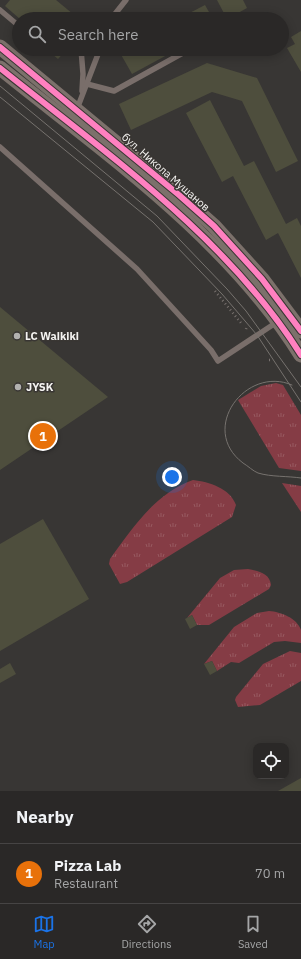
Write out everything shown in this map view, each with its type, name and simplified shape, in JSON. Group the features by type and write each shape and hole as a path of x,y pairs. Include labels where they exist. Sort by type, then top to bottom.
{"main road":[{"name":"бул. Никола Мушанов","path":"0,47 12,56"},
{"name":"бул. Никола Мушанов","path":"12,56 79,104 214,226 262,279 301,355"},
{"name":"бул. Никола Мушанов","path":"0,68 168,204 201,233 258,295 283,318 301,331"}],"lane":[{"path":"117,12 126,0"},
{"path":"0,10 12,20"},
{"path":"79,104 83,74 82,56"},
{"path":"79,104 97,56"},
{"path":"87,84 114,91 177,56"},
{"path":"0,146 137,269 211,350 218,361 283,318"}],"path":[{"path":"215,291 241,323"}],"green space":[{"path":"276,383 283,385 301,415 301,471 279,468 238,400 261,386"},
{"path":"193,480 212,484 229,494 236,505 232,517 127,582 120,584 109,564 110,559 136,524 156,503 179,486"},
{"path":"282,483 301,486 301,512"},
{"path":"248,569 266,575 271,585 269,589 209,625 197,625 192,615 187,618 220,578 234,570"},
{"path":"269,611 288,616 296,622 301,630 301,643 285,641 274,642 239,663 231,662 217,671 212,661 204,664 234,627 257,613"},
{"path":"290,651 301,653 301,681 260,705 238,707 235,700 236,697 263,664"}],"building":[{"path":"10,0 56,0 71,12 12,12 5,6"},
{"path":"217,0 243,0 247,8 240,12 223,12"},
{"path":"205,5 209,12 192,12"},
{"path":"301,31 301,72 289,51 289,47 295,44 291,37"},
{"path":"122,56 165,56 132,74"},
{"path":"207,63 257,78 298,161 276,172 242,101 212,92 131,130 119,104"},
{"path":"210,100 244,166 254,161 286,224 297,218 301,226 301,278 278,233 266,240 233,176 222,182 186,113"},
{"path":"0,307 108,397 0,470"},
{"path":"43,519 89,599 0,651 0,544"},
{"path":"192,615 197,625 190,629 185,619"},
{"path":"212,661 217,671 210,675 204,664"},
{"path":"10,663 16,674 0,683 0,669"},
{"path":"301,778 301,791 278,791"}],"tram line":[{"path":"0,86 157,216 246,311 301,387"},
{"path":"0,97 153,222 222,294 257,335 301,402"},
{"path":"292,385 275,381 259,384 244,392 233,404 227,418 225,434 230,449 243,463 256,472 268,475 301,478"}],"cycle path":[{"path":"0,47 179,195 214,226 262,279 301,331"},
{"path":"0,68 123,165 201,235 238,272 271,312 301,355"}],"place":[{"name":"LC Waikiki","path":"17,336"},
{"name":"JYSK","path":"18,387"},
{"name":"Pizza Lab","path":"43,436"}]}
